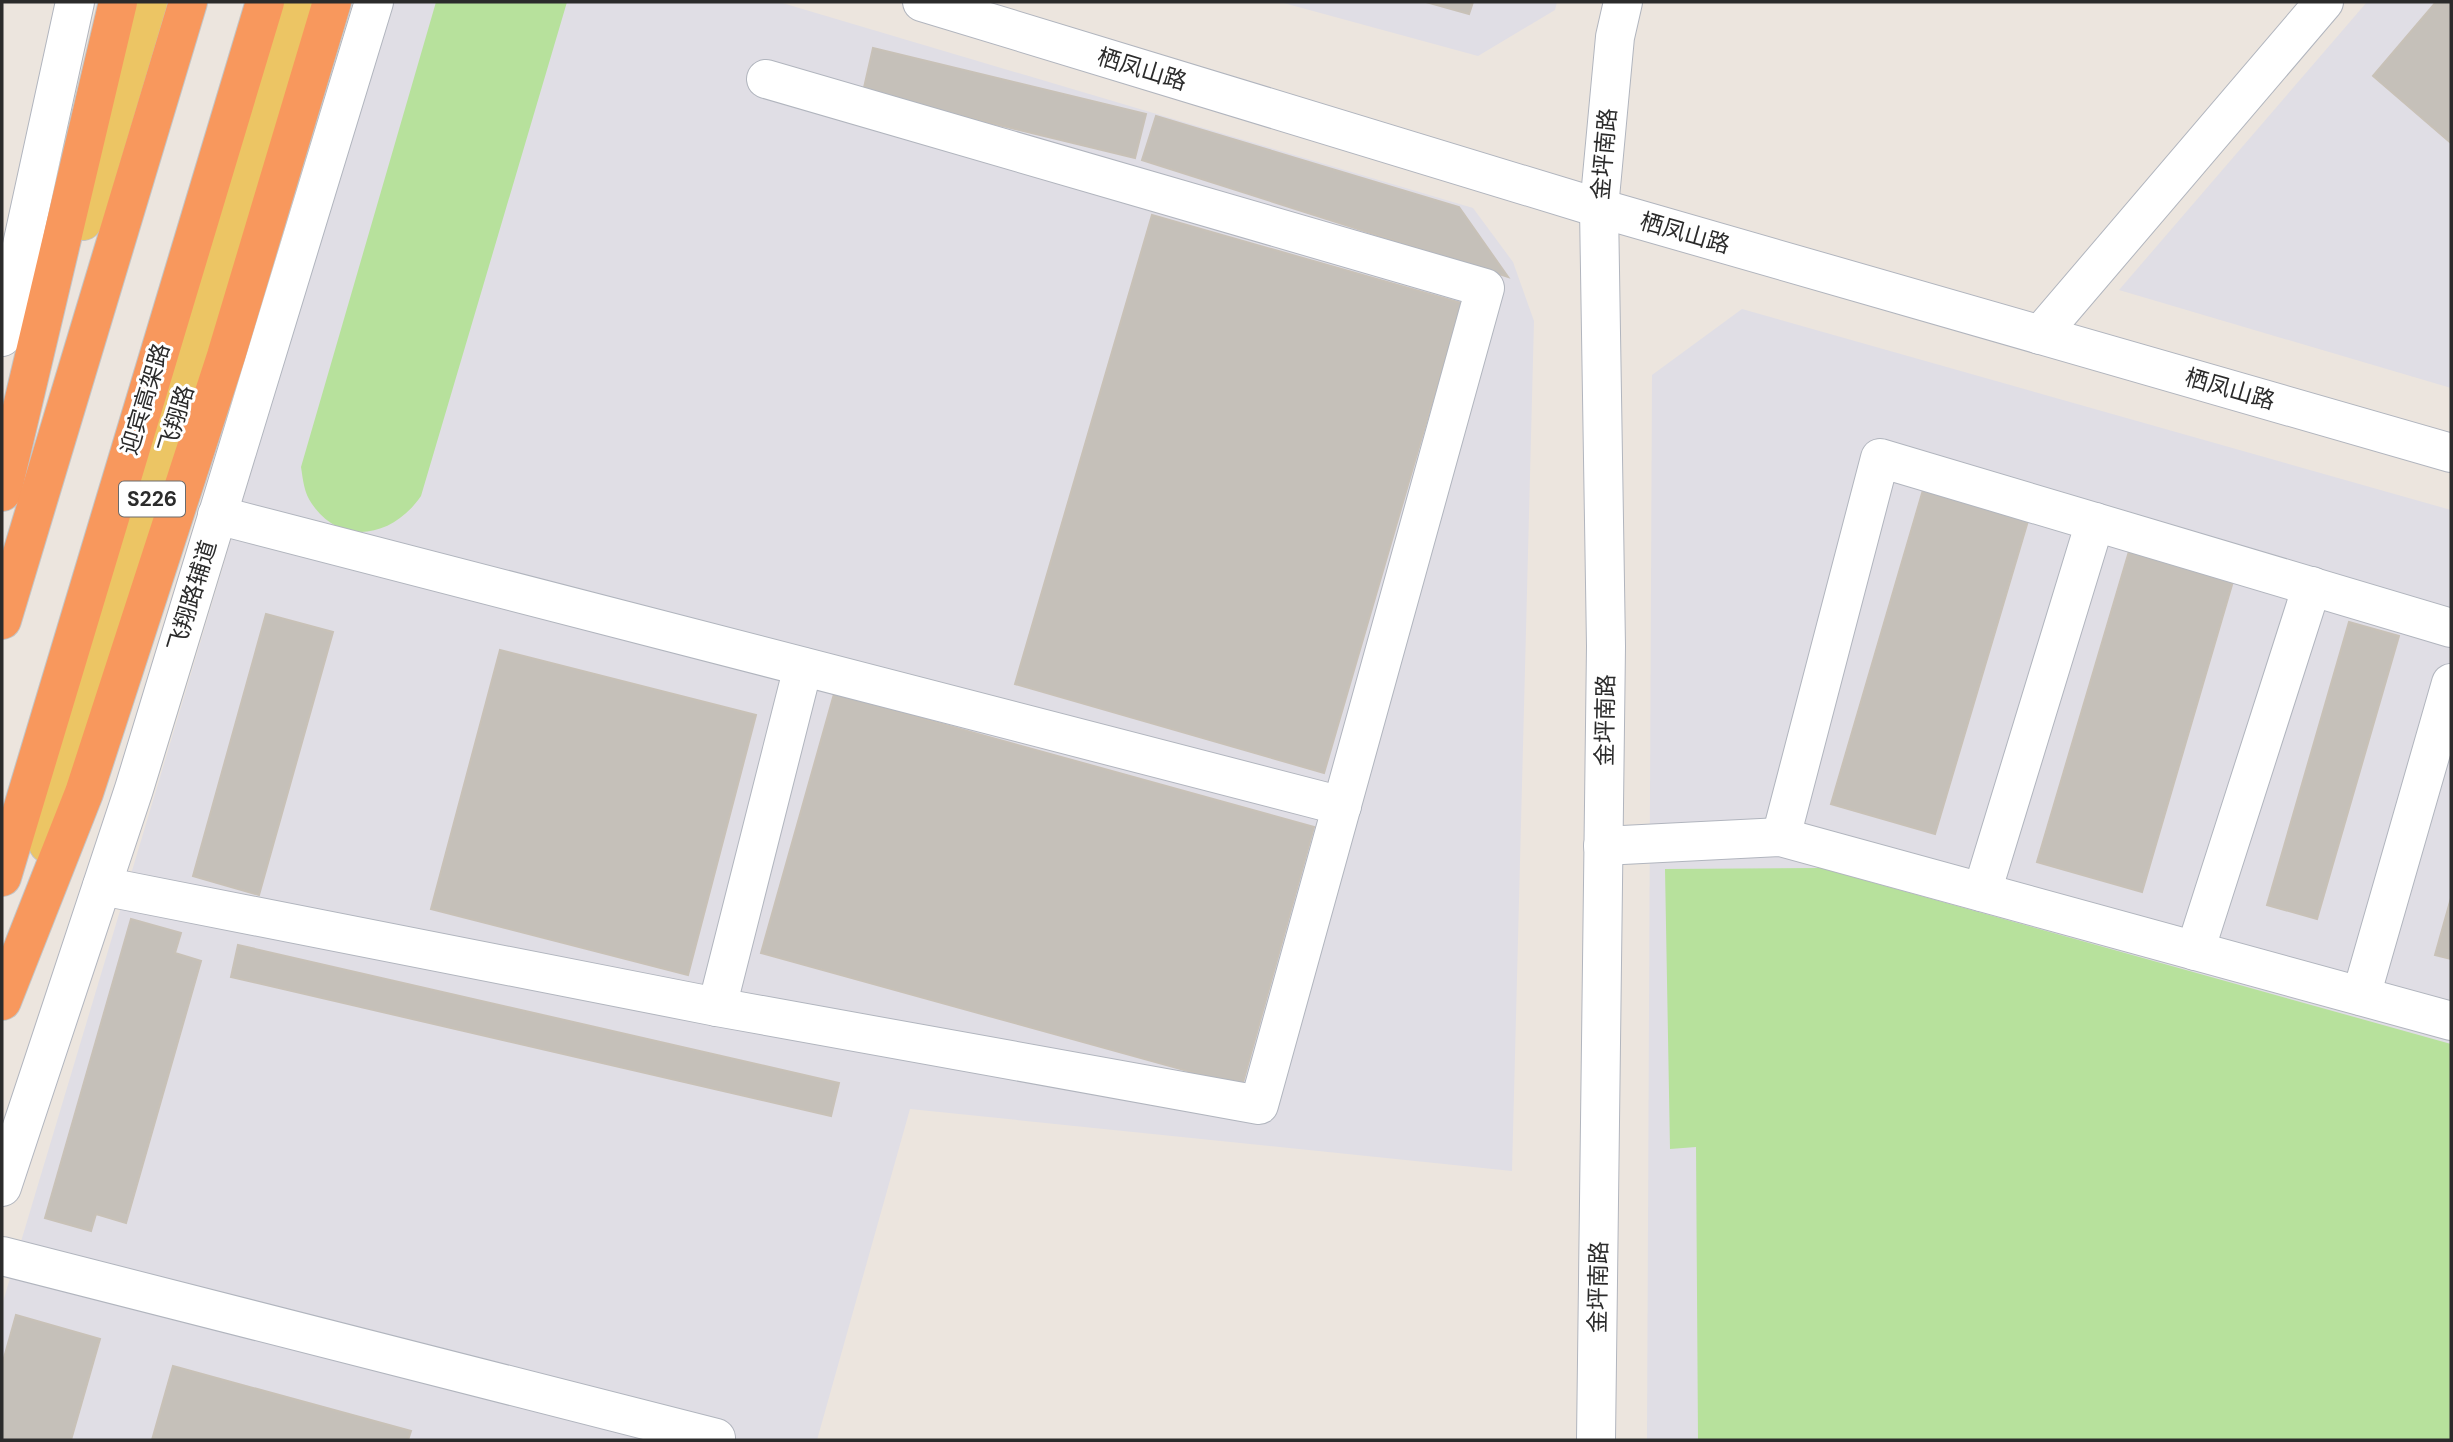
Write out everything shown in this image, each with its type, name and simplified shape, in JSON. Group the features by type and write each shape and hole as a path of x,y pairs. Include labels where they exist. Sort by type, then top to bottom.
{"highway":[{"path":"2,493 118,2"},
{"path":"2,620 188,2"},
{"name":"迎宾高架路","path":"2,877 265,2"},
{"path":"2,999 83,793 226,356 332,2"}],"main road":[{"path":"2,493 148,2"},
{"name":"飞翔路","path":"2,999 302,2"}],"street":[{"path":"2,337 75,2"},
{"name":"飞翔路辅道","path":"2,1188 102,886 374,2"},
{"name":"栖凤山路","path":"922,2 1599,208 2451,453"},
{"name":"金坪南路","path":"1595,1440 1606,646 1599,208 1615,37 1623,2"},
{"path":"2040,335 2325,2"},
{"path":"102,886 717,1007 1259,1105 1485,288 766,79"},
{"path":"1781,837 1880,458 2451,628"},
{"path":"217,515 1342,806"},
{"path":"1982,892 2095,522"},
{"path":"2195,951 2312,586"},
{"path":"717,1007 803,667"},
{"path":"2361,996 2451,683"},
{"path":"1604,846 1781,837 2451,1021"},
{"path":"2,1256 716,1438"}],"shaded area":[{"path":"392,2 779,2 1473,208 1513,262 1534,321 1512,1171 910,1109 817,1440 2,1440 2,1305"},
{"path":"1280,2 1557,2 1555,10 1478,56"},
{"path":"2367,2 2451,2 2451,388 2119,290"},
{"path":"1742,309 2451,510 2451,1440 1647,1440 1652,375"}],"green space":[{"path":"436,2 567,2 421,496 410,510 383,528 368,532 353,531 338,527 324,518 312,504 301,467"},
{"path":"1821,868 2451,1044 2451,1440 1698,1440 1696,1147 1670,1149 1665,869"}],"building":[{"path":"1426,2 1473,2 1469,14"},
{"path":"2436,2 2451,2 2451,143 2373,76"},
{"path":"873,48 1146,114 1135,158 863,92"},
{"path":"1156,116 1459,207 1508,277 1142,160"},
{"path":"1152,215 1461,303 1324,773 1015,684"},
{"path":"1923,490 2028,521 1935,834 1831,804"},
{"path":"2130,548 2234,578 2142,892 2037,862"},
{"path":"266,614 333,632 259,895 193,876"},
{"path":"2349,622 2399,636 2317,919 2267,905"},
{"path":"500,650 756,715 688,975 431,909"},
{"path":"834,694 1314,827 1242,1086 761,953"},
{"path":"2451,898 2451,959 2435,955"},
{"path":"131,919 181,933 175,953 201,961 126,1223 96,1214 91,1231 45,1218"},
{"path":"238,945 839,1083 831,1116 231,977"},
{"path":"16,1315 100,1339 71,1440 2,1440 2,1365"},
{"path":"173,1366 411,1431 408,1440 152,1440"}]}
